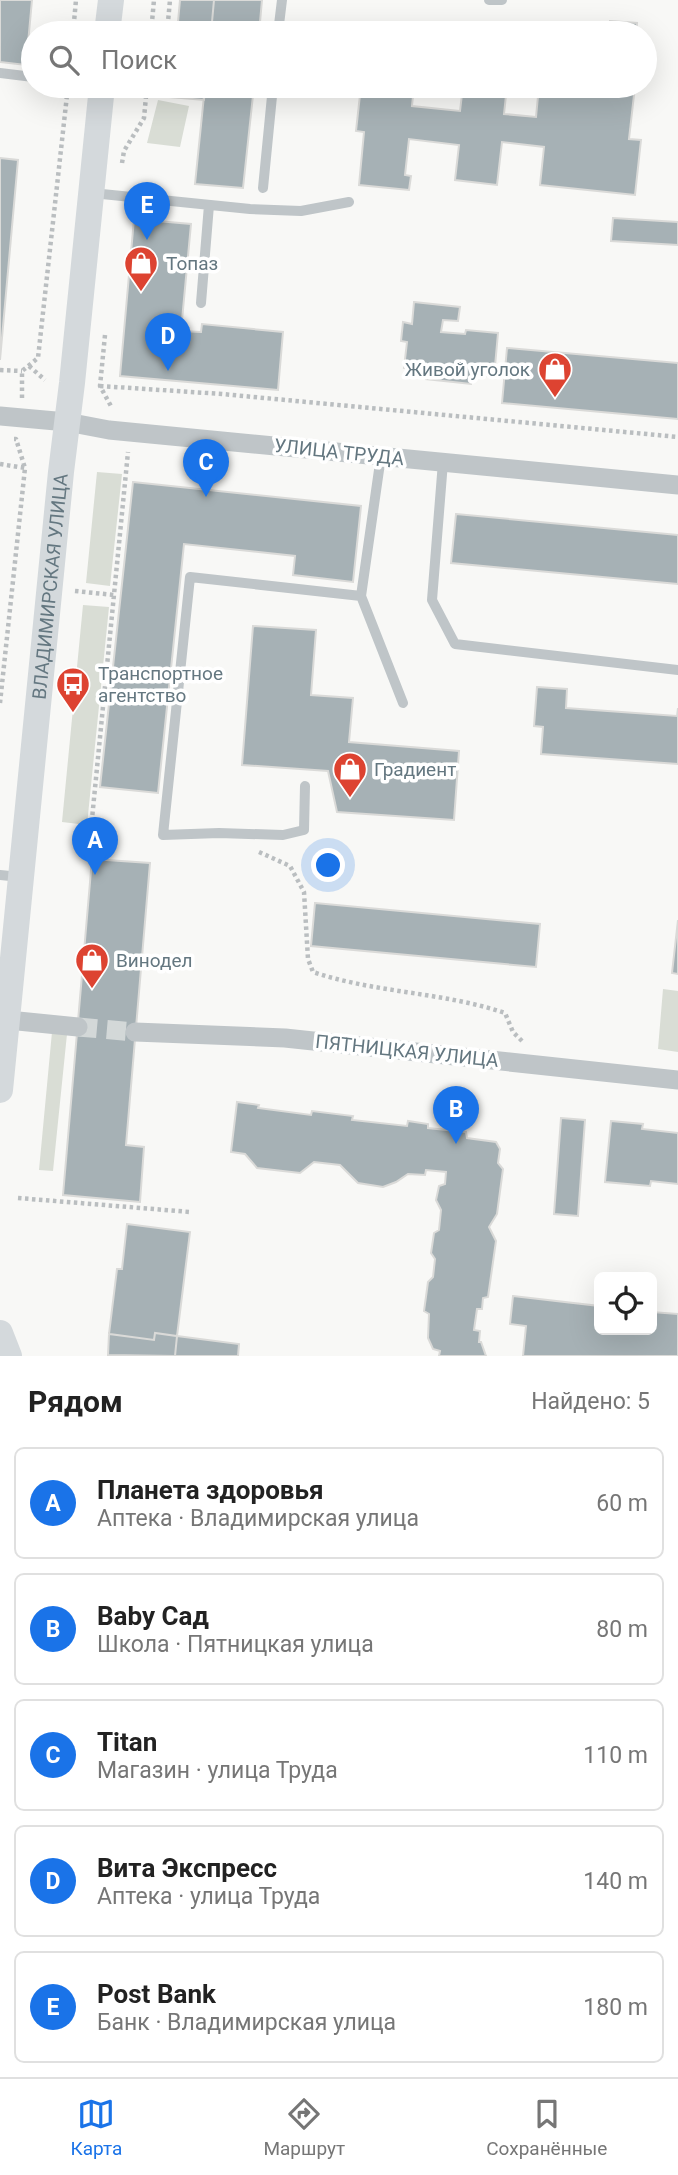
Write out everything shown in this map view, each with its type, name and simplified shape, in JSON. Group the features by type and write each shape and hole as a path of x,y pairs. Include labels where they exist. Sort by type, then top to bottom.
{"main road":[{"path":"108,21 111,0"},
{"name":"ВЛАДИМИРСКАЯ УЛИЦА","path":"0,1090 8,1020 11,876 67,422 104,194 102,98"},
{"path":"0,1333 9,1356"}],"street":[{"name":"УЛИЦА ТРУДА","path":"0,416 67,422 109,430 678,485"},
{"path":"8,1020 78,1027"},
{"name":"ПЯТНИЦКАЯ УЛИЦА","path":"140,1033 285,1038 678,1080"}],"lane":[{"path":"279,21 282,0"},
{"path":"489,0 502,0"},
{"path":"0,73 21,76"},
{"path":"263,188 272,98"},
{"path":"104,194 301,211 349,202"},
{"path":"201,303 209,205"},
{"path":"381,456 360,596 403,703"},
{"path":"443,462 432,600 455,644 678,670"},
{"path":"305,786 303,830 283,835 163,835 190,577 360,596"}],"path":[{"path":"74,21 76,0"},
{"path":"152,21 154,0"},
{"path":"168,21 170,0"},
{"path":"0,370 22,371 38,358 67,98"},
{"path":"104,194 124,151 144,118 146,98"},
{"path":"105,331 100,386 112,408"},
{"path":"29,366 45,380"},
{"path":"22,371 22,398"},
{"path":"100,386 222,394 678,437"},
{"path":"0,703 25,468 16,439"},
{"path":"91,829 128,451"},
{"path":"0,464 25,468"},
{"path":"75,591 114,595"},
{"path":"254,849 290,866 304,892 308,960 313,972 338,981 479,1004 505,1013 513,1032 525,1044"},
{"path":"18,1198 190,1212"}],"shaded area":[{"path":"158,100 189,106 180,147 147,143"},
{"path":"97,472 122,474 110,586 86,583"},
{"path":"83,605 109,607 87,825 62,822"},
{"path":"663,989 678,991 678,1052 658,1049"},
{"path":"52,1032 67,1034 53,1171 39,1170"}],"building":[{"path":"0,0 32,0 30,21 21,21 21,64 0,62"},
{"path":"180,0 214,0 212,21 178,21"},
{"path":"214,0 262,0 260,21 212,21"},
{"path":"204,98 253,98 243,188 195,184"},
{"path":"360,98 413,98 412,106 460,111 462,98 506,98 504,114 536,117 538,98 634,98 629,139 641,140 635,195 540,185 544,147 502,142 497,185 455,180 459,145 409,139 405,175 411,176 409,190 359,185 364,132 356,131"},
{"path":"0,158 18,160 0,360"},
{"path":"613,218 678,222 678,245 611,241"},
{"path":"134,219 191,224 181,331 201,332 202,324 283,332 278,390 120,376"},
{"path":"414,302 460,307 458,321 443,320 441,332 465,334 466,330 498,333 494,377 472,374 471,384 426,379 427,371 404,368 407,342 401,341 403,322 412,324"},
{"path":"507,348 678,363 678,419 502,403"},
{"path":"133,482 361,506 353,582 293,575 295,556 184,544 158,793 100,787"},
{"path":"456,514 678,535 678,584 451,563"},
{"path":"253,626 316,630 311,695 353,698 349,742 459,751 454,820 337,812 328,771 242,765"},
{"path":"537,687 567,689 566,708 677,716 678,708 678,764 541,754 543,727 534,726"},
{"path":"92,859 150,863 126,1145 144,1147 140,1202 63,1195"},
{"path":"315,903 540,924 536,967 311,946"},
{"path":"678,920 678,974 672,973"},
{"path":"237,1102 259,1105 258,1108 311,1115 312,1111 353,1116 352,1120 407,1126 408,1121 428,1124 428,1128 466,1132 467,1138 496,1142 500,1149 498,1163 503,1169 497,1214 489,1227 496,1241 488,1297 483,1298 482,1309 477,1309 474,1330 480,1331 479,1342 486,1356 439,1356 440,1351 433,1349 428,1338 429,1314 424,1311 428,1282 433,1277 435,1259 431,1253 434,1233 439,1230 441,1210 436,1200 439,1186 445,1184 446,1172 426,1170 425,1175 408,1174 383,1187 358,1183 340,1165 314,1162 300,1173 257,1168 245,1154 231,1152"},
{"path":"561,1118 585,1120 578,1216 554,1214"},
{"path":"611,1121 643,1124 642,1129 678,1133 678,1184 651,1181 650,1186 605,1182"},
{"path":"127,1224 190,1232 177,1336 155,1333 154,1340 109,1334 117,1269 122,1269"},
{"path":"513,1296 594,1305 594,1335 657,1335 657,1312 678,1314 678,1356 523,1356 526,1326 510,1324"},
{"path":"155,1333 177,1336 175,1356 108,1355 109,1334 154,1340"},
{"path":"177,1336 239,1344 238,1356 175,1356"}],"tunnel":[{"path":"78,1027 135,1032"}],"place":[{"name":"Post Bank","path":"147,240"},
{"name":"Топаз","path":"141,293"},
{"name":"Вита Экспресс","path":"168,371"},
{"name":"Живой уголок","path":"555,399"},
{"name":"Titan","path":"206,497"},
{"name":"Транспортное агентство","path":"73,714"},
{"name":"Градиент","path":"350,799"},
{"name":"Планета здоровья","path":"95,875"},
{"name":"Винодел","path":"92,990"},
{"name":"Baby Сад","path":"456,1144"}]}
